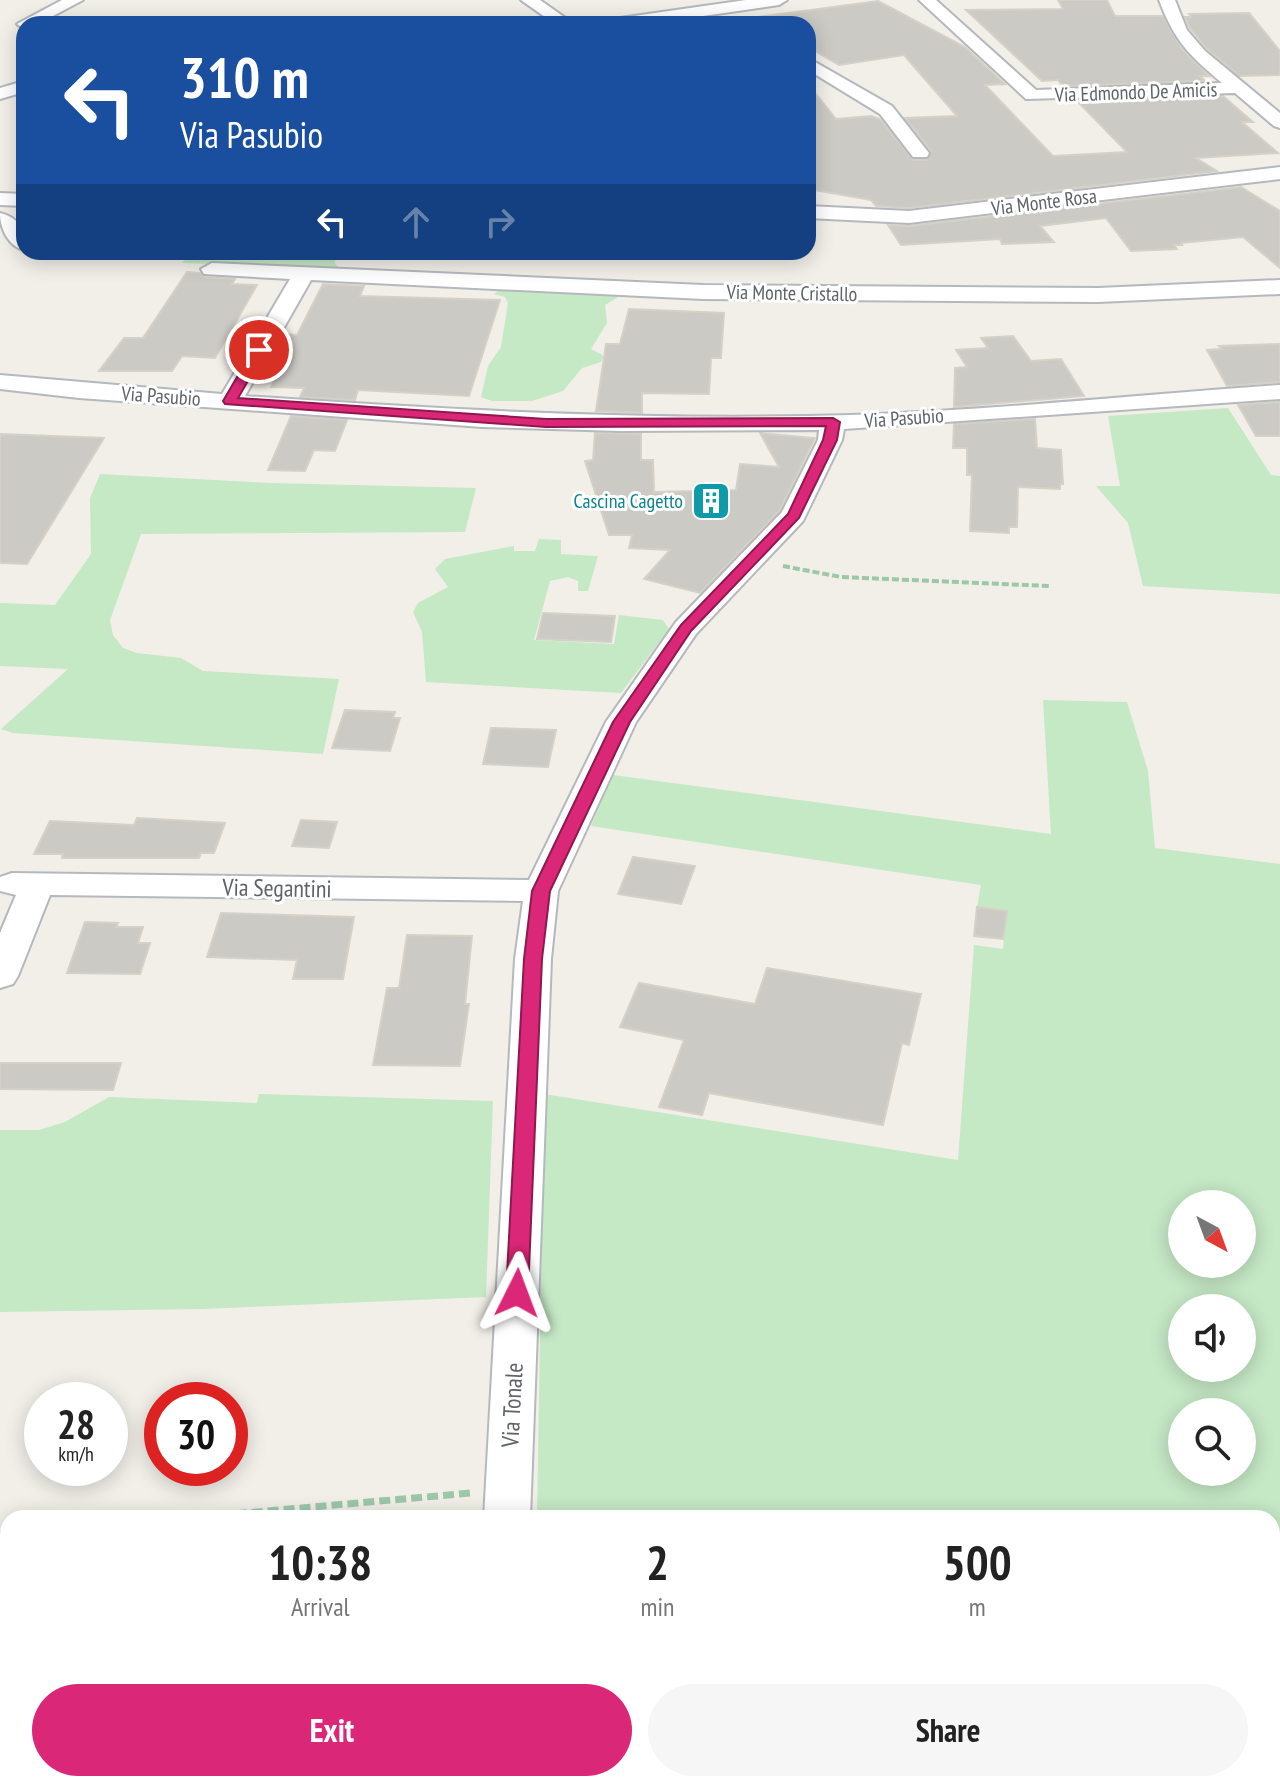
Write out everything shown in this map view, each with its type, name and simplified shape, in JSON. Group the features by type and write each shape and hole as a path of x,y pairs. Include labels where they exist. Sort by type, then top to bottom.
{"street":[{"path":"41,16 75,0"},
{"path":"529,0 554,16"},
{"path":"667,16 779,0"},
{"name":"Via Edmondo De Amicis","path":"927,0 1032,95 1239,88"},
{"path":"1167,0 1179,31 1188,42 1280,122"},
{"path":"715,9 727,16"},
{"path":"816,68 886,110 920,153"},
{"path":"1254,101 1280,99"},
{"name":"Via Monte Rosa","path":"816,212 909,217 1280,173"},
{"path":"0,219 9,225 16,237"},
{"name":"Via Monte Cristallo","path":"212,269 627,290 870,295 1098,295 1280,287"},
{"path":"230,401 304,273"},
{"name":"Via Pasubio","path":"0,382 546,423 833,422 1280,392"},
{"name":"Via Tonale","path":"507,1504 533,959 541,891 621,722 686,628 794,515 830,440 833,422"},
{"name":"Via Segantini","path":"0,976 25,885 541,891"}],"path":[{"path":"755,558 808,573 841,577 1049,586"},
{"path":"370,1510 507,1504"}],"green space":[{"path":"185,260 335,260 339,268 332,274 304,273 299,267 182,263"},
{"path":"503,287 618,294 605,305 607,323 591,349 604,356 601,362 582,368 563,391 532,401 492,401 481,397 488,366 501,347 508,303 505,297 494,294"},
{"path":"1228,408 1271,475 1280,476 1280,594 1143,586 1128,523 1096,486 1120,486 1108,416"},
{"path":"100,474 270,483 476,488 465,532 141,534 110,620 113,635 123,648 137,653 181,658 203,671 339,679 323,754 13,733 1,729 68,669 0,666 0,603 55,605 91,554 90,498"},
{"path":"539,539 561,540 561,554 598,556 588,591 578,591 578,581 568,577 550,581 534,640 614,644 619,615 663,620 669,629 621,693 426,682 422,632 413,612 418,603 448,587 435,569 445,559 514,546 514,551 535,551"},
{"path":"1043,700 1127,702 1148,771 1155,848 1280,864 1280,1510 537,1510 544,1094 958,1160 974,945 1003,949 1006,911 977,907 981,885 591,826 613,775 1051,834"},
{"path":"259,1094 493,1101 486,1297 202,1309 0,1312 0,1130 39,1130 65,1122 109,1097 257,1103"}],"building":[{"path":"1058,0 1107,0 1115,16 1163,16 1182,49 1209,76 1200,76 1205,81 1063,86 1058,80 1042,81 966,10 1063,9"},
{"path":"878,1 965,47 1005,84 985,85 1053,156 1127,152 1077,101 1223,96 1253,122 1242,122 1278,153 1196,158 1217,171 909,208 876,206 871,200 816,190 816,94 836,119 871,116 880,119 913,160 927,160 931,151 905,118 957,116 904,55 839,65 816,52 816,16 766,16"},
{"path":"1249,13 1280,51 1280,75 1239,76 1207,49 1185,17 1191,17 1189,14"},
{"path":"1241,187 1280,211 1280,268 1243,237 1181,243 1174,245 1177,249 1131,251 1106,218 1040,226 1054,242 1002,244 1000,239 901,245 888,225 909,226"},
{"path":"187,272 200,273 204,277 235,279 232,284 257,285 215,358 182,356 172,371 99,371 124,338 143,338"},
{"path":"323,284 364,286 360,296 500,300 469,396 358,390 355,400 300,397 304,388 271,387 284,360 269,360 284,334 297,335"},
{"path":"629,309 724,313 721,358 711,358 709,394 642,393 642,413 596,411 606,344 620,344"},
{"path":"1013,336 1031,361 1061,359 1084,396 954,407 955,368 967,367 956,350 988,348 981,338"},
{"path":"1280,344 1280,382 1227,386 1207,350 1222,349 1219,346"},
{"path":"1280,402 1280,436 1256,436 1238,405"},
{"path":"291,416 347,420 335,451 314,450 305,471 268,470"},
{"path":"1035,419 1037,448 1061,450 1063,484 1060,484 1060,489 1018,487 1017,527 1009,527 1009,533 970,531 972,475 967,475 967,448 953,448 954,424"},
{"path":"595,433 641,434 641,460 653,460 654,492 736,490 740,464 779,467 760,433 815,438 780,510 700,593 644,579 670,550 629,548 632,535 609,535 585,461 593,460"},
{"path":"0,434 104,438 27,564 0,563"},
{"path":"543,613 615,616 611,642 537,639"},
{"path":"345,710 395,712 393,718 400,718 390,751 332,748"},
{"path":"491,728 556,730 548,767 483,764"},
{"path":"137,818 225,823 214,853 201,853 199,858 62,858 63,854 34,854 50,821 134,825"},
{"path":"301,820 337,822 329,848 292,846"},
{"path":"633,857 695,866 681,904 618,894"},
{"path":"977,907 1007,911 1003,939 974,936"},
{"path":"221,913 354,917 343,979 293,979 297,960 207,957"},
{"path":"85,922 143,927 138,943 150,943 140,974 67,973"},
{"path":"407,935 472,936 465,1004 469,1004 460,1066 373,1065 387,988 399,988"},
{"path":"767,968 921,994 909,1045 902,1043 883,1125 709,1093 702,1115 659,1107 684,1040 620,1027 639,983 755,1004"},
{"path":"0,1063 121,1063 113,1090 0,1089"}],"place":[{"name":"Cascina Cagetto","path":"711,501"}],"route":[{"path":"259,350 230,401 546,423 833,422 830,440 794,515 686,628 621,722 541,891 533,959 517,1293"}]}
